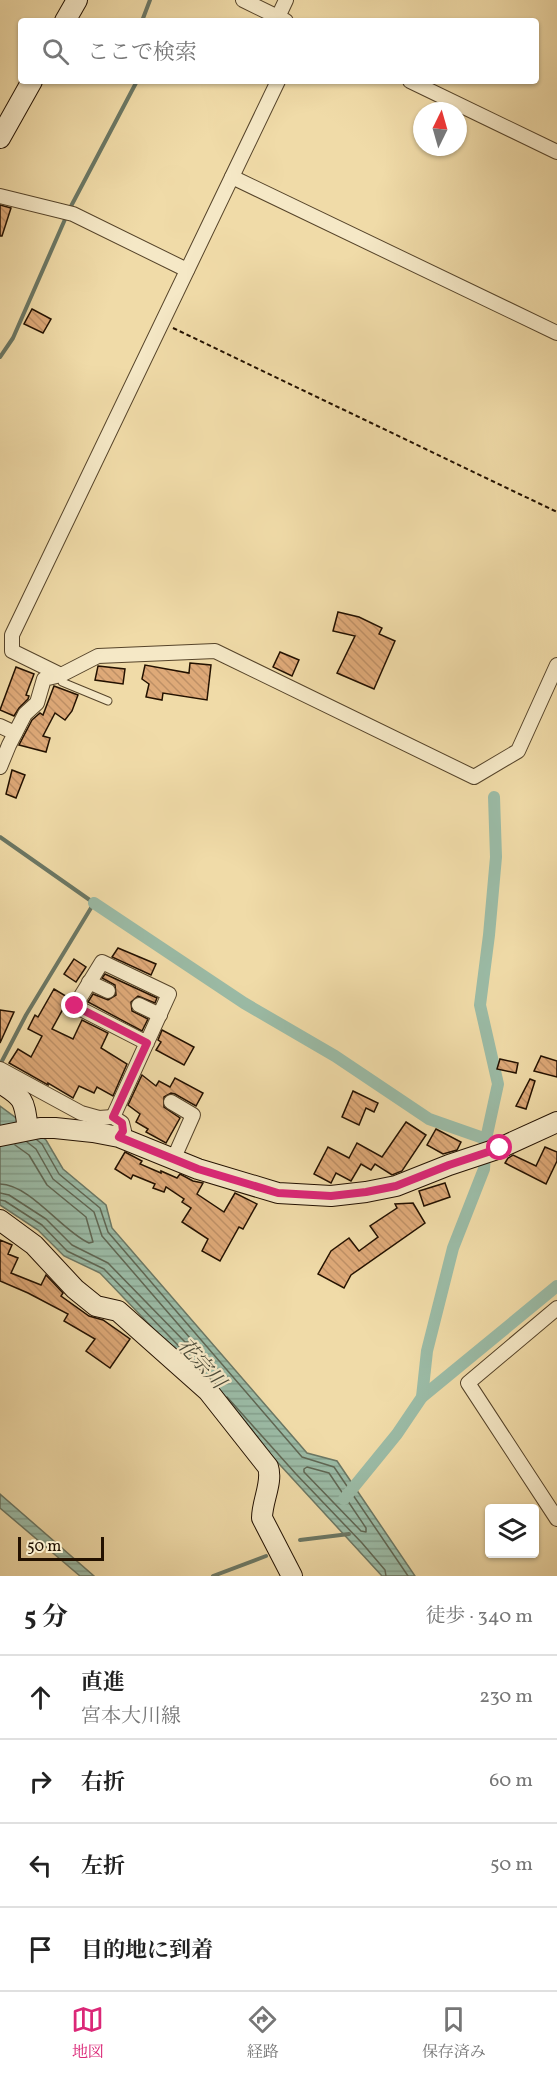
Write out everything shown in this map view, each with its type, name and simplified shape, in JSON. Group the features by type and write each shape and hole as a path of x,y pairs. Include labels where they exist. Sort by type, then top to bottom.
{"main road":[{"path":"67,18 77,0"},
{"path":"0,138 30,84"},
{"path":"0,1083 17,1094 24,1105 31,1126"},
{"path":"0,1136 31,1126 74,1129 119,1137 173,1160 278,1193 331,1196 396,1186 500,1148 557,1122"},
{"path":"0,1221 34,1245 75,1289 96,1306 118,1311 208,1391 226,1412 268,1467 270,1474 262,1518 292,1576"}],"street":[{"path":"243,0 280,18"},
{"path":"282,18 286,0"},
{"path":"61,675 12,651 12,634 277,84"},
{"path":"416,84 557,152"},
{"path":"232,177 557,333"},
{"path":"0,196 73,214 187,270"},
{"path":"0,767 25,714 37,703 44,680 61,675 98,656 215,651 474,777 518,751 557,665"},
{"path":"0,726 15,733"},
{"path":"113,1117 160,1015 169,994 102,962 75,1006 147,1043"},
{"path":"89,982 108,991"},
{"path":"140,1005 160,1015"},
{"path":"0,1069 81,1113 99,1118 113,1117 122,1123 123,1131 119,1137"},
{"path":"171,1102 194,1114 173,1160"},
{"path":"557,1308 468,1383 557,1519"}],"lane":[{"path":"61,675 62,682 108,701"}],"path":[{"path":"162,323 557,512"}],"water":[{"name":"花宗川","path":"0,1106 46,1140 63,1169 106,1205 112,1228 307,1453 337,1461 415,1576 382,1576 192,1369 100,1273 64,1256 38,1230 0,1205"},
{"path":"0,1494 94,1576 80,1576 0,1508"}],"building":[{"path":"0,205 11,208 2,236 0,236"},
{"path":"32,309 51,319 43,333 24,324"},
{"path":"338,612 359,617 382,628 379,634 395,641 374,689 337,673 355,636 333,631"},
{"path":"280,652 299,660 292,676 273,667"},
{"path":"190,663 211,665 207,700 163,693 162,700 146,697 149,684 142,679 145,665 189,673"},
{"path":"98,666 125,669 123,684 95,680"},
{"path":"16,667 34,674 26,695 29,696 28,699 14,716 0,710"},
{"path":"54,686 78,695 72,711 65,720 55,713 43,736 50,738 46,752 19,745 32,720 40,713 43,715"},
{"path":"12,770 25,775 16,798 6,794"},
{"path":"118,948 156,964 151,975 112,957"},
{"path":"74,959 86,967 76,982 64,974"},
{"path":"105,974 157,998 155,1003 138,996 131,1002 132,1011 148,1019 142,1031 88,1002 93,994 108,1000 116,995 115,985 102,978"},
{"path":"54,989 69,998 52,1029 73,1039 82,1020 108,1033 101,1048 127,1064 113,1096 97,1087 94,1093 79,1086 73,1098 9,1063 18,1049 31,1057 42,1036 28,1029 35,1015 38,1017"},
{"path":"0,1010 14,1012 0,1043"},
{"path":"162,1030 194,1047 184,1065 156,1050 161,1042 158,1040"},
{"path":"541,1056 557,1061 557,1077 534,1071"},
{"path":"500,1059 518,1063 516,1073 497,1069"},
{"path":"142,1075 156,1086 159,1081 170,1087 175,1078 203,1093 196,1106 175,1094 171,1093 164,1097 164,1107 180,1118 166,1143 146,1132 148,1129 136,1122 140,1114 128,1105"},
{"path":"530,1079 535,1081 526,1109 516,1106"},
{"path":"353,1091 378,1103 374,1112 366,1108 359,1125 342,1117"},
{"path":"406,1122 426,1135 402,1171 392,1175 375,1164 371,1170 361,1164 351,1181 336,1173 331,1183 314,1174 328,1147 349,1158 357,1143 382,1157"},
{"path":"436,1129 461,1142 457,1150 443,1154 427,1145"},
{"path":"545,1147 557,1152 557,1161 546,1184 505,1163 513,1155 536,1166"},
{"path":"125,1152 142,1161 140,1164 161,1173 161,1171 177,1178 180,1174 203,1183 197,1194 224,1212 235,1193 257,1204 243,1229 239,1227 220,1261 202,1251 208,1239 182,1222 191,1208 182,1202 184,1199 166,1187 164,1192 153,1188 155,1184 133,1175 131,1179 115,1169"},
{"path":"445,1183 450,1197 424,1206 419,1191"},
{"path":"413,1203 425,1223 351,1275 344,1288 318,1274 331,1251 349,1238 359,1251 378,1237 370,1226 397,1208 395,1204"},
{"path":"0,1240 12,1245 8,1254 18,1258 11,1273 41,1285 46,1275 63,1293 61,1296 89,1316 103,1320 130,1339 110,1368 86,1351 95,1339 64,1321 68,1314 0,1281"}],"waterway":[{"path":"143,18 150,0"},
{"path":"69,210 135,84"},
{"path":"0,357 13,338 66,217"},
{"path":"344,1499 397,1434 422,1397 427,1351 453,1248 484,1169 486,1139 498,1084 480,1005 496,857 494,797"},
{"path":"0,837 94,903 26,1015 2,1061"},
{"path":"94,903 244,1003 335,1056 429,1119 486,1139"},
{"path":"422,1397 557,1286"},
{"path":"300,1540 349,1534"},
{"path":"213,1576 266,1556"}],"route":[{"path":"75,1006 147,1043 113,1117 122,1123 123,1131 119,1137 198,1169 278,1193 331,1196 396,1186 500,1148"}]}
